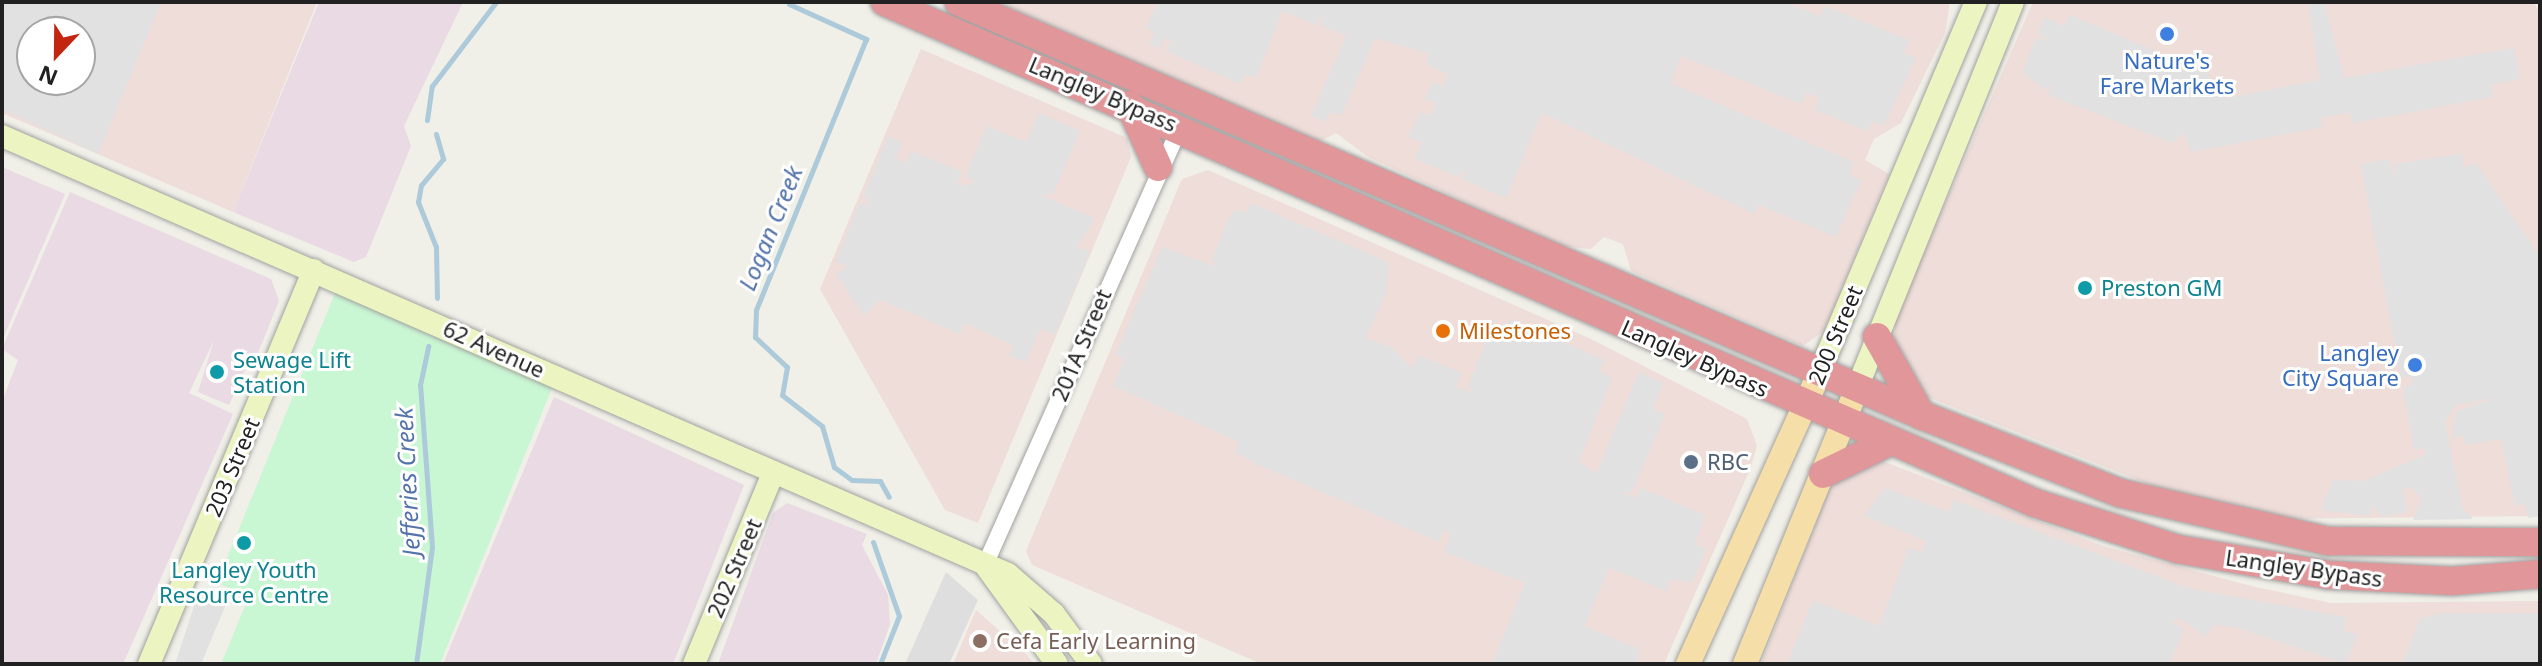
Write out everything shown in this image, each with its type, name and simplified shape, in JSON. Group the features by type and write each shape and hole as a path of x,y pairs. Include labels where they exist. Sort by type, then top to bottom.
{"highway":[{"name":"Langley Bypass","path":"885,2 1130,105 1805,406 2035,503 2177,549 2387,579 2540,574"},
{"name":"Langley Bypass","path":"959,2 1857,388 2120,493 2262,531 2391,546 2540,542"},
{"path":"1130,105 1158,167"},
{"path":"1180,128 1212,110"},
{"path":"1877,337 1921,415"},
{"path":"1823,474 1889,442"}],"main road":[{"name":"200 Street","path":"1688,664 1820,371"},
{"name":"200 Street","path":"1745,664 1857,388"},
{"path":"1700,664 1704,629"}],"street":[{"name":"200 Street","path":"1820,371 1976,2"},
{"name":"200 Street","path":"1857,388 2013,2"},
{"name":"201A Street","path":"985,565 1158,167 1180,128"},
{"name":"62 Avenue","path":"2,136 985,565 1027,588 1091,664"},
{"name":"203 Street","path":"149,664 314,270"},
{"name":"202 Street","path":"694,664 773,473"},
{"path":"985,565 1057,664"}],"shaded area":[{"path":"2,2 317,2 233,212 2,113"},
{"path":"2,2 161,2 98,154 2,109"},
{"path":"319,2 463,2 404,126 411,146 366,257 354,262 233,212"},
{"path":"996,2 1949,2 1949,8 1945,33 1901,123 1874,139 1865,160 1889,174 1824,331 1803,346 1631,271 1623,244 1604,237 1591,249 1561,246 1368,157 1336,133 1319,142"},
{"path":"1157,2 1786,2 1819,16 1825,6 1909,40 1904,53 1916,58 1884,126 1872,122 1868,131 1814,110 1819,98 1806,93 1801,104 1681,56 1671,83 1854,162 1849,175 1861,180 1836,237 1759,205 1754,214 1542,113 1506,198 1462,179 1467,168 1458,177 1415,159 1422,142 1408,137 1420,112 1431,116 1436,103 1425,99 1433,82 1443,86 1448,74 1426,64 1429,54 1375,38 1341,116 1330,112 1326,122 1311,116 1346,36 1320,25 1324,14 1315,25 1282,11 1256,78 1245,74 1240,84 1166,51 1171,41 1165,38 1159,48 1149,44 1154,32 1146,28"},
{"name":"Langley City Square","path":"2033,2 2533,2 2540,12 2540,516 2270,519 2169,492 1920,394 1894,344 1896,317"},
{"path":"2308,2 2324,2 2344,78 2513,48 2520,79 2491,85 2492,97 2353,123 2350,112 2321,118 2322,127 2191,152 2184,133 2172,143 2048,95 2051,83 2045,90 2022,72 2036,38 2049,41 2037,33 2044,17 2064,26 2070,15 2210,74 2205,85 2219,86 2223,99 2320,80"},
{"path":"921,49 1127,138 1131,157 978,523 945,510 820,289"},
{"path":"1039,113 1080,131 1053,194 1040,195 1095,218 1077,247 1090,252 1055,335 1040,329 1026,362 1009,356 1013,345 965,323 960,334 880,300 864,316 836,274 847,266 836,261 860,202 871,206 864,195 888,136 902,143 896,158 907,163 912,151 962,172 957,183 965,186 976,182 965,177 987,126 1026,142"},
{"path":"2462,154 2464,167 2476,163 2540,257 2540,516 2528,518 2525,504 2515,506 2501,439 2466,445 2464,436 2452,438 2456,411 2495,398 2456,405 2445,422 2462,507 2473,519 2413,520 2422,498 2410,487 2403,489 2407,512 2382,517 2373,505 2370,516 2321,510 2333,480 2363,481 2425,455 2425,448 2414,450 2403,387 2412,385 2411,377 2401,378 2361,164 2388,159 2396,176 2395,164"},
{"path":"2,167 65,194 2,341"},
{"path":"1208,170 1591,339 1747,419 1757,446 1751,467 1664,664 1262,664 1032,565 1026,551 1182,179"},
{"path":"70,192 271,279 279,301 255,360 243,355 245,370 229,405 198,392 214,340 189,393 233,414 123,664 2,664 2,402 18,360 2,349"},
{"path":"1251,203 1388,262 1386,293 1366,338 1391,347 1412,368 1419,355 1462,373 1456,387 1476,394 1468,386 1491,330 1503,335 1510,319 1605,360 1599,370 1612,378 1579,461 1596,474 1639,372 1663,383 1653,409 1665,414 1632,492 1621,492 1636,498 1641,488 1705,515 1695,544 1706,549 1692,582 1670,580 1666,591 1609,568 1584,626 1640,649 1636,664 1492,664 1525,583 1444,552 1451,534 1444,530 1439,542 1256,464 1235,452 1239,442 1113,386 1124,360 1116,354 1162,247 1218,267 1212,260 1228,219 1236,209 1247,213"},
{"path":"554,397 744,485 673,664 443,664"},
{"path":"1872,457 2103,546 2251,586 2331,603 2540,601 2540,664 1761,664 1831,485"},
{"path":"1885,488 1949,512 1954,500 2191,589 2346,617 2344,631 2357,635 2346,664 2235,627 2214,625 2205,637 2180,618 2171,623 2184,629 2169,664 1787,664 1813,600 1879,626 1909,548 1922,552 1926,541 1864,516"},
{"path":"787,503 867,534 862,545 888,595 890,624 876,664 718,664 773,513"},
{"path":"946,572 978,600 949,664 905,664"},
{"path":"199,591 227,602 201,664 175,664"},
{"path":"976,610 1027,655 1034,664 953,664"},
{"path":"2442,613 2540,613 2540,664 2402,664 2420,619"}],"green space":[{"path":"335,293 554,383 440,664 221,664 249,596 217,583"}],"waterway":[{"name":"Jefferies Creek","path":"427,120 432,86 496,2"},
{"name":"Logan Creek","path":"789,4 866,39 756,310 755,337 787,367 782,395 822,426 834,467 852,480 880,481 889,497"},
{"name":"Jefferies Creek","path":"436,134 443,159 421,185 418,202 436,247 437,298"},
{"name":"Jefferies Creek","path":"416,664 432,547 420,385 428,346"},
{"path":"873,542 899,616 880,664"}],"place":[{"name":"Nature's Fare Markets","path":"2167,34"},
{"name":"Preston GM","path":"2085,288"},
{"name":"Milestones","path":"1443,331"},
{"name":"Langley City Square","path":"2415,365"},
{"name":"Sewage Lift Station","path":"217,372"},
{"name":"RBC","path":"1691,462"},
{"name":"Langley Youth Resource Centre","path":"244,543"},
{"name":"Cefa Early Learning","path":"980,641"}]}
